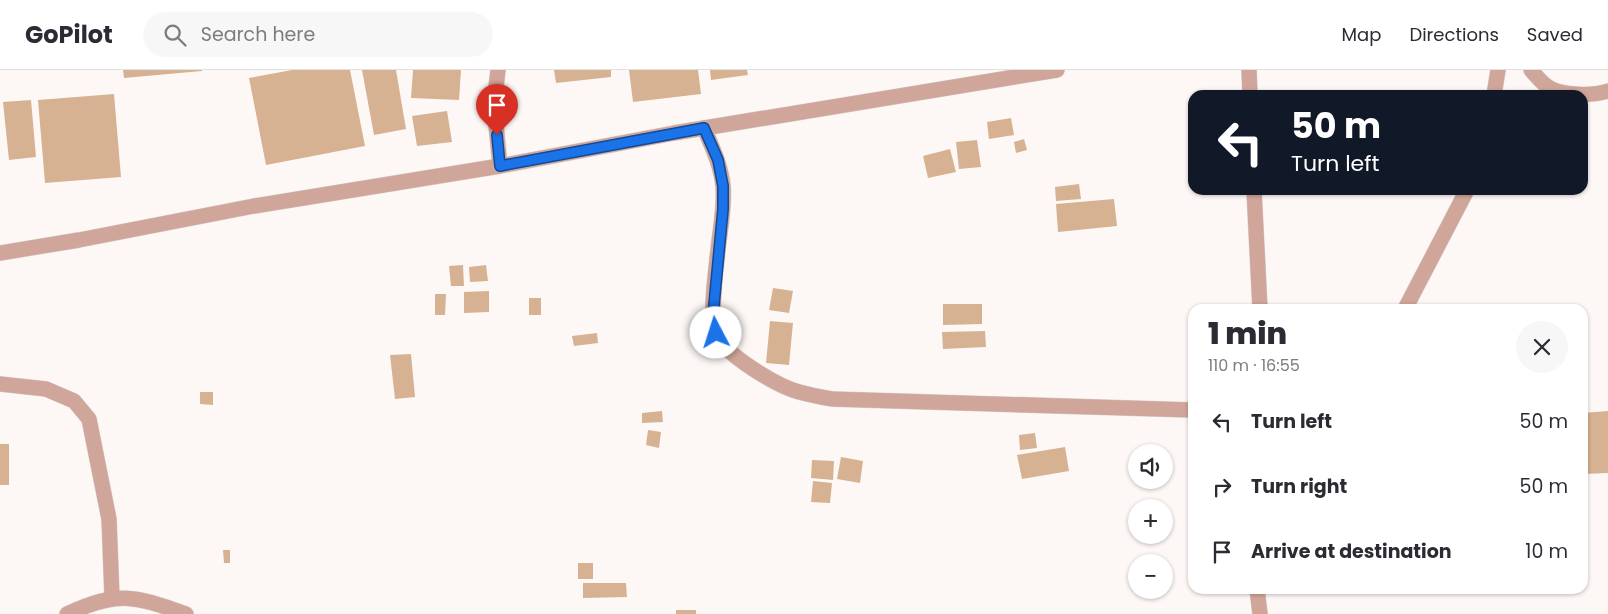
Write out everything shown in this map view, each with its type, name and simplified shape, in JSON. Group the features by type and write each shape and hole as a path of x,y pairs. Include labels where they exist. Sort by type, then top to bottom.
{"street":[{"path":"498,70 494,104 500,166"},
{"path":"0,253 79,240 254,206 500,166 704,128 1057,70"},
{"path":"1248,70 1250,90"},
{"path":"1495,90 1498,70"},
{"path":"1531,70 1548,88 1555,90"},
{"path":"1588,94 1601,94 1608,91"},
{"path":"704,128 718,160 723,186 723,209 713,315 716,333 723,345 734,356 755,370 797,392 832,399 1188,410"},
{"path":"1254,195 1260,304"},
{"path":"1408,304 1464,195"},
{"path":"0,384 46,390 74,401 89,419 109,520 112,598"},
{"path":"1258,594 1260,614"},
{"path":"67,614 90,603 112,598 138,598 186,614"}],"building":[{"path":"123,70 202,70 202,71 124,78"},
{"path":"292,70 350,70 365,146 266,165 249,78"},
{"path":"362,70 396,70 406,129 374,135"},
{"path":"413,70 461,70 459,100 411,98"},
{"path":"554,70 611,70 611,77 556,83"},
{"path":"629,70 698,70 701,94 633,102"},
{"path":"710,70 747,70 748,75 711,80"},
{"path":"114,94 121,177 45,183 38,100"},
{"path":"31,100 36,157 9,160 3,102"},
{"path":"447,111 452,142 417,146 412,116"},
{"path":"1011,118 1014,135 989,139 987,122"},
{"path":"1024,139 1027,150 1016,153 1014,142"},
{"path":"977,140 981,167 959,169 956,142"},
{"path":"950,149 956,172 928,178 923,156"},
{"path":"1079,184 1081,199 1056,201 1055,187"},
{"path":"1114,199 1117,226 1058,232 1056,204"},
{"path":"463,265 464,286 451,286 449,266"},
{"path":"486,265 488,281 470,282 469,267"},
{"path":"773,288 793,291 789,313 769,310"},
{"path":"489,291 489,312 464,313 464,292"},
{"path":"435,294 446,294 445,315 435,315"},
{"path":"529,298 541,298 541,315 529,315"},
{"path":"943,304 982,304 982,324 943,325"},
{"path":"770,321 793,323 789,365 766,363"},
{"path":"985,331 986,347 943,349 942,332"},
{"path":"597,333 598,343 574,346 572,336"},
{"path":"411,354 415,397 395,399 390,355"},
{"path":"200,392 213,392 213,405 200,404"},
{"path":"662,411 663,422 642,423 642,413"},
{"path":"1608,411 1608,473 1588,474 1588,413"},
{"path":"648,430 661,432 659,448 646,445"},
{"path":"1035,433 1037,448 1020,450 1019,435"},
{"path":"0,444 9,444 9,485 0,485"},
{"path":"1065,447 1069,471 1022,479 1017,455"},
{"path":"841,457 863,461 860,483 837,479"},
{"path":"812,460 834,461 833,480 811,478"},
{"path":"813,481 832,483 830,503 811,502"},
{"path":"223,550 230,550 230,563 224,563"},
{"path":"578,563 593,563 593,579 578,579"},
{"path":"583,583 626,583 627,597 583,598"},
{"path":"676,610 696,610 696,614 676,614"}],"route":[{"path":"497,135 500,166 704,128 718,160 723,186 723,209 713,315 716,333"}]}
